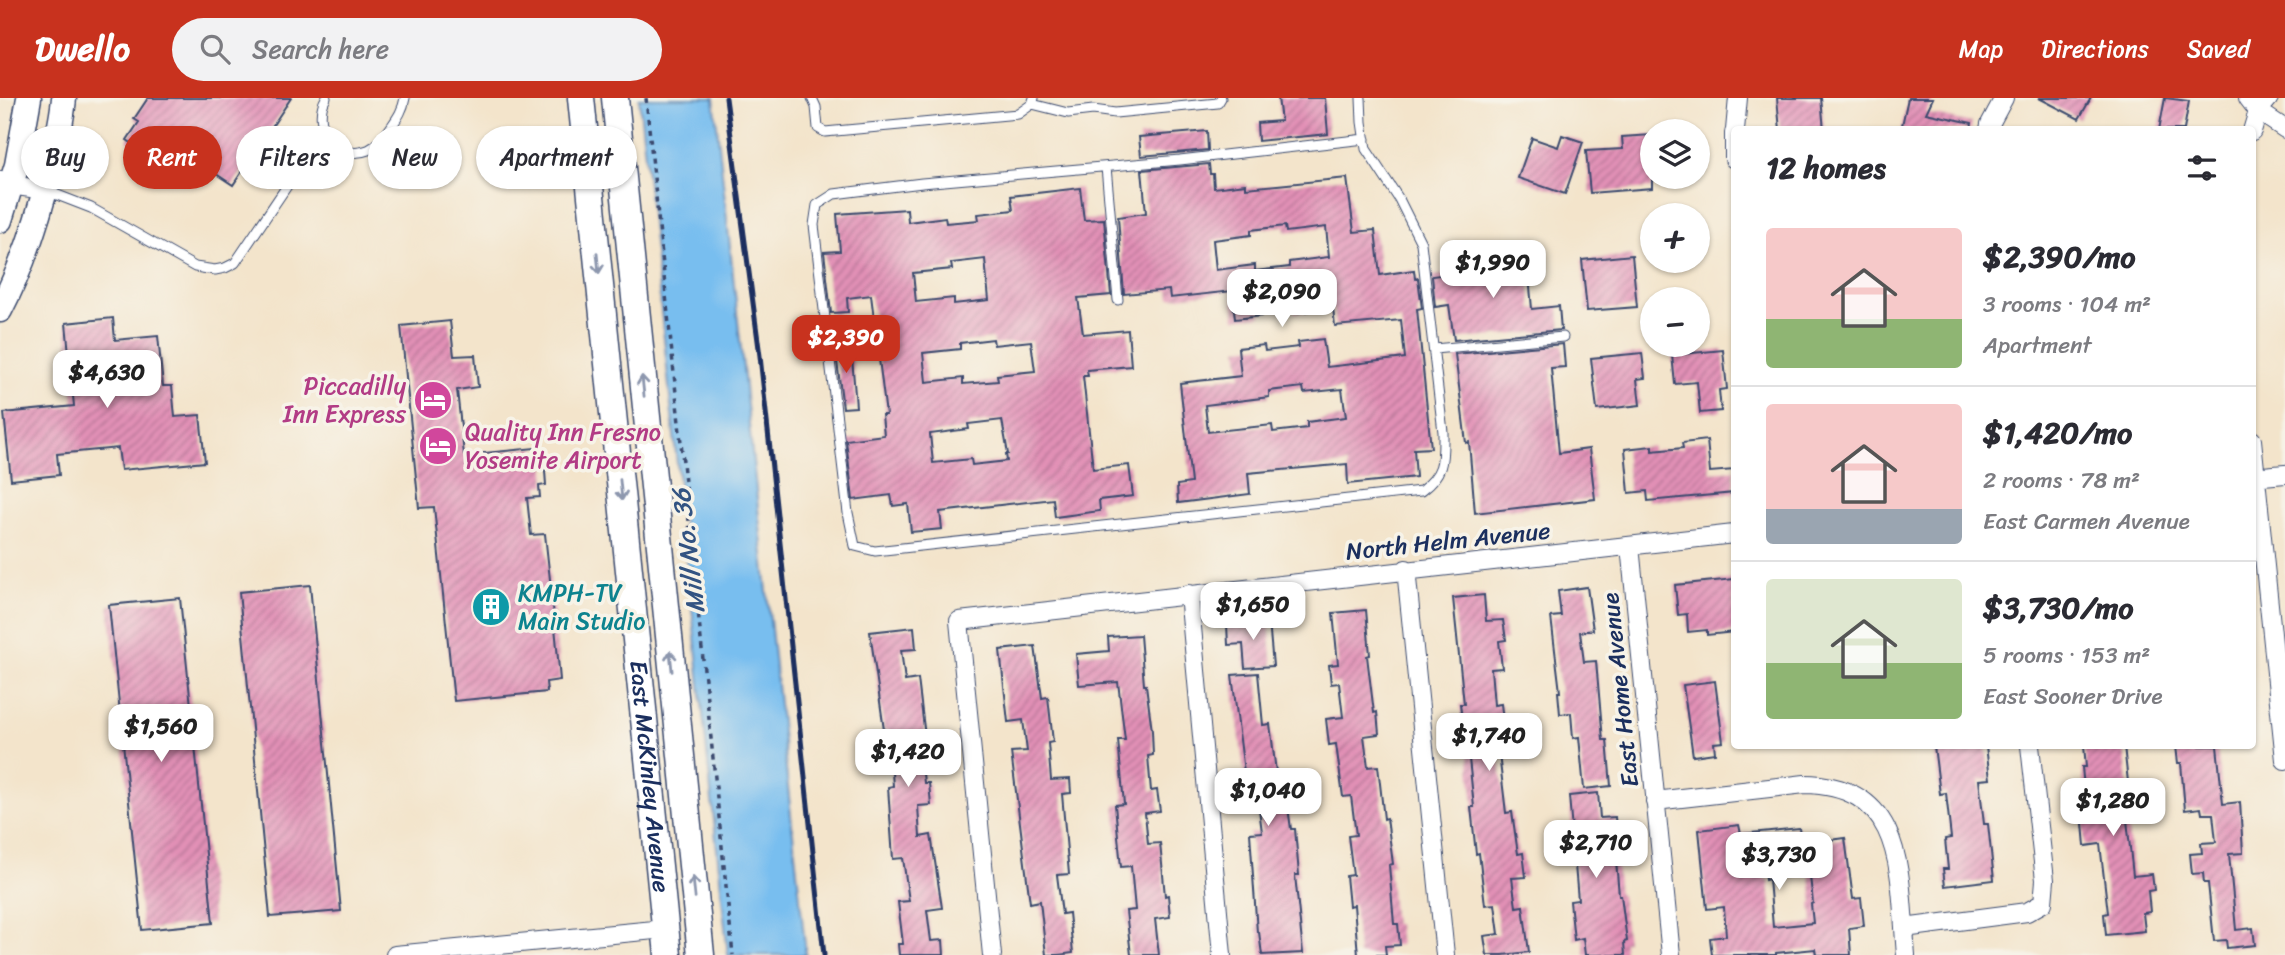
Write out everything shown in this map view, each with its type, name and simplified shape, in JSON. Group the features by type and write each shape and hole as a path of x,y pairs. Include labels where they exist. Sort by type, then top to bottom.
{"main road":[{"path":"0,220 10,146 29,98"},
{"path":"0,310 38,220 61,123 64,98"},
{"name":"East McKinley Avenue","path":"580,98 666,942"},
{"path":"598,98 611,223 636,314"},
{"name":"East McKinley Avenue","path":"615,98 701,955"},
{"path":"10,146 45,190"},
{"path":"666,942 673,931 683,943 686,955"}],"street":[{"path":"1735,126 1738,98"},
{"path":"1990,126 2004,98"},
{"path":"2258,102 2285,129"},
{"path":"2253,126 2258,102"},
{"path":"5,182 45,190"},
{"path":"2256,477 2285,474"},
{"path":"2256,495 2285,760"},
{"name":"North Helm Avenue","path":"992,955 959,621 1731,534"},
{"name":"East Home Avenue","path":"1630,546 1671,955"},
{"path":"1406,569 1445,955"},
{"path":"1189,594 1222,955"},
{"path":"1904,928 2027,912 2043,903 2045,880 2030,749"},
{"path":"1655,801 1805,784 1846,790 1865,800 1880,816 1891,839 1898,869 1906,955"},
{"path":"395,955 666,942"}],"lane":[{"path":"322,126 321,113 326,98"},
{"path":"354,151 368,150 384,138 398,118 405,98"},
{"path":"812,98 816,107 818,128 825,132 1018,114 1033,101 1068,113 1093,110 1115,113 1218,103 1221,98"},
{"path":"1091,98 1093,110"},
{"path":"1361,98 1366,149 1399,199 1421,243 1443,432 1443,463 1433,482 1421,491 875,551 855,546 848,513 814,225 817,205 834,194 922,183 1180,160 1365,139"},
{"path":"1106,167 1118,300"},
{"path":"45,190 91,208 195,267 215,270 235,262 285,189"},
{"path":"1434,349 1563,337"}],"path":[{"path":"646,98 733,955"}],"water":[{"name":"Mill No. 36","path":"639,98 714,98 806,955 728,955"}],"building":[{"path":"148,98 291,98 272,126 236,126 236,180 233,185 222,178 222,126 136,126 139,122 134,119"},
{"path":"1278,98 1325,98 1328,134 1258,141 1257,123 1281,121"},
{"path":"1777,98 1821,98 1824,126 1780,126"},
{"path":"1908,98 1933,98 1926,113 1972,123 1972,126 1902,126"},
{"path":"2039,98 2091,98 2079,119"},
{"path":"2165,98 2189,101 2185,126 2160,126"},
{"path":"1207,131 1208,150 1141,156 1139,137"},
{"path":"1562,135 1583,142 1565,194 1518,178 1532,138 1558,147"},
{"path":"1640,136 1640,189 1590,193 1586,151 1623,149 1622,137"},
{"path":"1209,164 1214,188 1246,184 1246,188 1347,178 1354,232 1375,230 1380,275 1414,270 1415,279 1418,278 1422,308 1417,309 1431,448 1414,449 1416,477 1348,484 1347,464 1248,473 1250,494 1178,503 1177,485 1191,483 1180,383 1241,376 1238,348 1264,345 1265,351 1299,347 1298,342 1323,339 1327,367 1405,358 1401,320 1335,326 1333,308 1295,313 1294,306 1261,310 1261,316 1235,319 1232,291 1170,298 1169,290 1124,294 1118,217 1146,213 1142,170","holes":["1285,226 1286,232 1326,227 1329,257 1289,262 1289,267 1255,271 1255,265 1216,270 1213,240 1251,235 1251,230","1303,387 1304,393 1342,389 1346,417 1307,422 1307,428 1273,432 1272,425 1208,432 1205,405 1269,397 1269,391"]},
{"path":"1080,188 1084,220 1104,219 1111,295 1078,298 1083,334 1128,330 1131,366 1087,370 1088,376 1083,376 1093,469 1129,465 1133,496 1099,500 1100,511 1055,517 1053,499 940,512 942,529 911,532 908,504 893,506 891,495 853,500 846,440 884,435 882,415 886,415 871,295 847,298 848,312 831,313 824,252 840,251 837,214 907,209 908,222 945,217 946,223 979,220 978,214 1013,210 1011,196","holes":["985,259 989,300 954,304 954,298 916,302 913,273 952,269 951,263","993,339 994,345 1031,341 1035,371 997,375 998,381 963,384 963,378 926,382 923,353 960,349 960,343","1002,420 1007,461 972,465 971,459 933,463 930,434 969,429 968,424"]},
{"path":"1527,254 1532,309 1559,306 1561,330 1454,340 1449,305 1435,307 1432,276 1477,270 1476,258"},
{"path":"1632,255 1637,307 1587,311 1582,260"},
{"path":"113,318 115,340 158,336 163,386 172,386 175,417 200,415 205,462 121,470 118,448 57,454 59,475 11,480 4,413 74,406 66,323"},
{"path":"450,321 454,356 475,355 478,387 457,390 464,455 535,448 536,459 544,457 546,485 539,486 540,497 527,498 531,535 545,534 554,616 560,680 546,682 547,692 454,701 434,507 419,508 401,326"},
{"path":"1563,344 1565,367 1551,368 1559,453 1589,449 1595,499 1475,513 1469,442 1466,443 1455,354"},
{"path":"851,345 856,407 843,408 835,346"},
{"path":"1723,350 1727,389 1719,390 1721,411 1700,413 1697,382 1675,384 1672,357 1710,357 1710,351"},
{"path":"1640,353 1645,378 1637,379 1640,405 1597,410 1591,358"},
{"path":"1707,440 1710,472 1731,470 1731,493 1648,501 1647,491 1629,493 1625,449 1652,446 1652,451 1683,448 1682,443"},
{"path":"1731,579 1731,632 1707,635 1707,630 1688,632 1687,614 1678,615 1675,585"},
{"path":"310,585 341,911 270,917 239,592"},
{"path":"1587,587 1593,630 1580,632 1584,662 1596,661 1603,740 1607,740 1611,786 1584,789 1579,737 1573,738 1571,713 1560,714 1551,617 1561,616 1558,591"},
{"path":"1484,595 1486,621 1503,620 1506,640 1499,641 1502,668 1491,669 1494,705 1501,704 1505,737 1497,737 1506,813 1512,812 1518,854 1523,853 1526,877 1512,878 1516,907 1523,906 1529,952 1503,955 1487,955 1484,936 1499,934 1495,904 1485,905 1479,853 1476,854 1468,749 1466,750 1460,704 1464,704 1453,598"},
{"path":"180,598 213,923 142,930 109,605"},
{"path":"1366,610 1370,655 1367,656 1379,734 1364,736 1368,767 1378,766 1384,819 1387,818 1393,864 1389,865 1394,924 1398,924 1400,945 1385,946 1386,955 1358,955 1354,905 1349,906 1346,876 1353,875 1348,836 1356,835 1351,796 1343,797 1336,744 1329,745 1326,719 1343,717 1339,683 1331,684 1329,665 1338,664 1333,613"},
{"path":"1269,621 1273,666 1245,668 1243,644 1228,645 1227,624"},
{"path":"914,627 916,649 901,650 905,681 918,679 927,753 921,754 924,783 929,783 931,805 918,806 920,837 931,835 942,908 927,910 931,941 943,940 944,955 899,955 898,944 903,944 898,902 909,901 903,858 893,859 888,787 893,786 889,730 884,730 870,632"},
{"path":"1140,635 1144,685 1152,731 1153,755 1148,756 1151,791 1157,790 1160,811 1145,813 1148,844 1160,843 1165,896 1168,895 1170,917 1155,919 1159,955 1131,955 1126,911 1135,910 1131,866 1121,867 1115,805 1124,804 1118,740 1125,740 1118,682 1079,685 1076,654 1109,651 1108,637"},
{"path":"1035,646 1042,698 1048,697 1053,742 1048,743 1051,780 1070,779 1071,793 1062,794 1069,874 1057,875 1062,914 1069,913 1073,953 1058,955 1046,955 1040,901 1030,903 1011,752 1027,751 1023,720 1008,722 1000,650"},
{"path":"1258,673 1263,725 1270,724 1278,788 1285,786 1291,829 1295,829 1299,875 1295,875 1303,953 1262,955 1257,932 1250,833 1262,832 1258,801 1242,803 1240,781 1245,780 1232,675"},
{"path":"1715,681 1723,742 1714,743 1715,753 1693,756 1683,685"},
{"path":"1934,749 1986,749 1990,779 1979,780 1984,824 1988,824 1994,880 1945,886 1943,869 1948,869 1945,839 1951,838 1946,793 1940,794"},
{"path":"2084,749 2124,749 2130,800 2125,801 2133,876 2152,874 2154,890 2148,891 2150,912 2143,913 2145,931 2106,935 2104,914 2108,913 2100,844 2085,846 2080,789 2084,788 2082,767 2086,767"},
{"path":"2176,749 2217,749 2223,804 2240,802 2243,853 2229,854 2236,930 2253,928 2255,945 2227,948 2226,940 2214,941 2208,883 2204,883 2203,873 2192,874 2190,854 2202,853 2201,843 2216,842 2213,814 2202,814 2201,808 2185,810 2181,763 2178,763"},
{"path":"1598,793 1600,818 1615,817 1619,895 1627,941 1624,942 1625,955 1585,955 1583,938 1574,940 1570,901 1578,900 1569,796"},
{"path":"1739,825 1741,834 1799,828 1801,844 1845,838 1853,899 1861,898 1864,926 1849,928 1851,955 1816,955 1815,949 1776,955 1712,955 1710,938 1726,936 1724,907 1707,909 1699,830","holes":["1797,846 1799,861 1808,859 1813,923 1773,927 1769,879 1765,880 1762,849"]}],"railway":[{"path":"726,98 760,356 824,955"}],"place":[{"name":"Piccadilly Inn Express","path":"433,400"},
{"name":"Quality Inn Fresno Yosemite Airport","path":"438,446"},
{"name":"KMPH-TV Main Studio","path":"491,607"}]}
